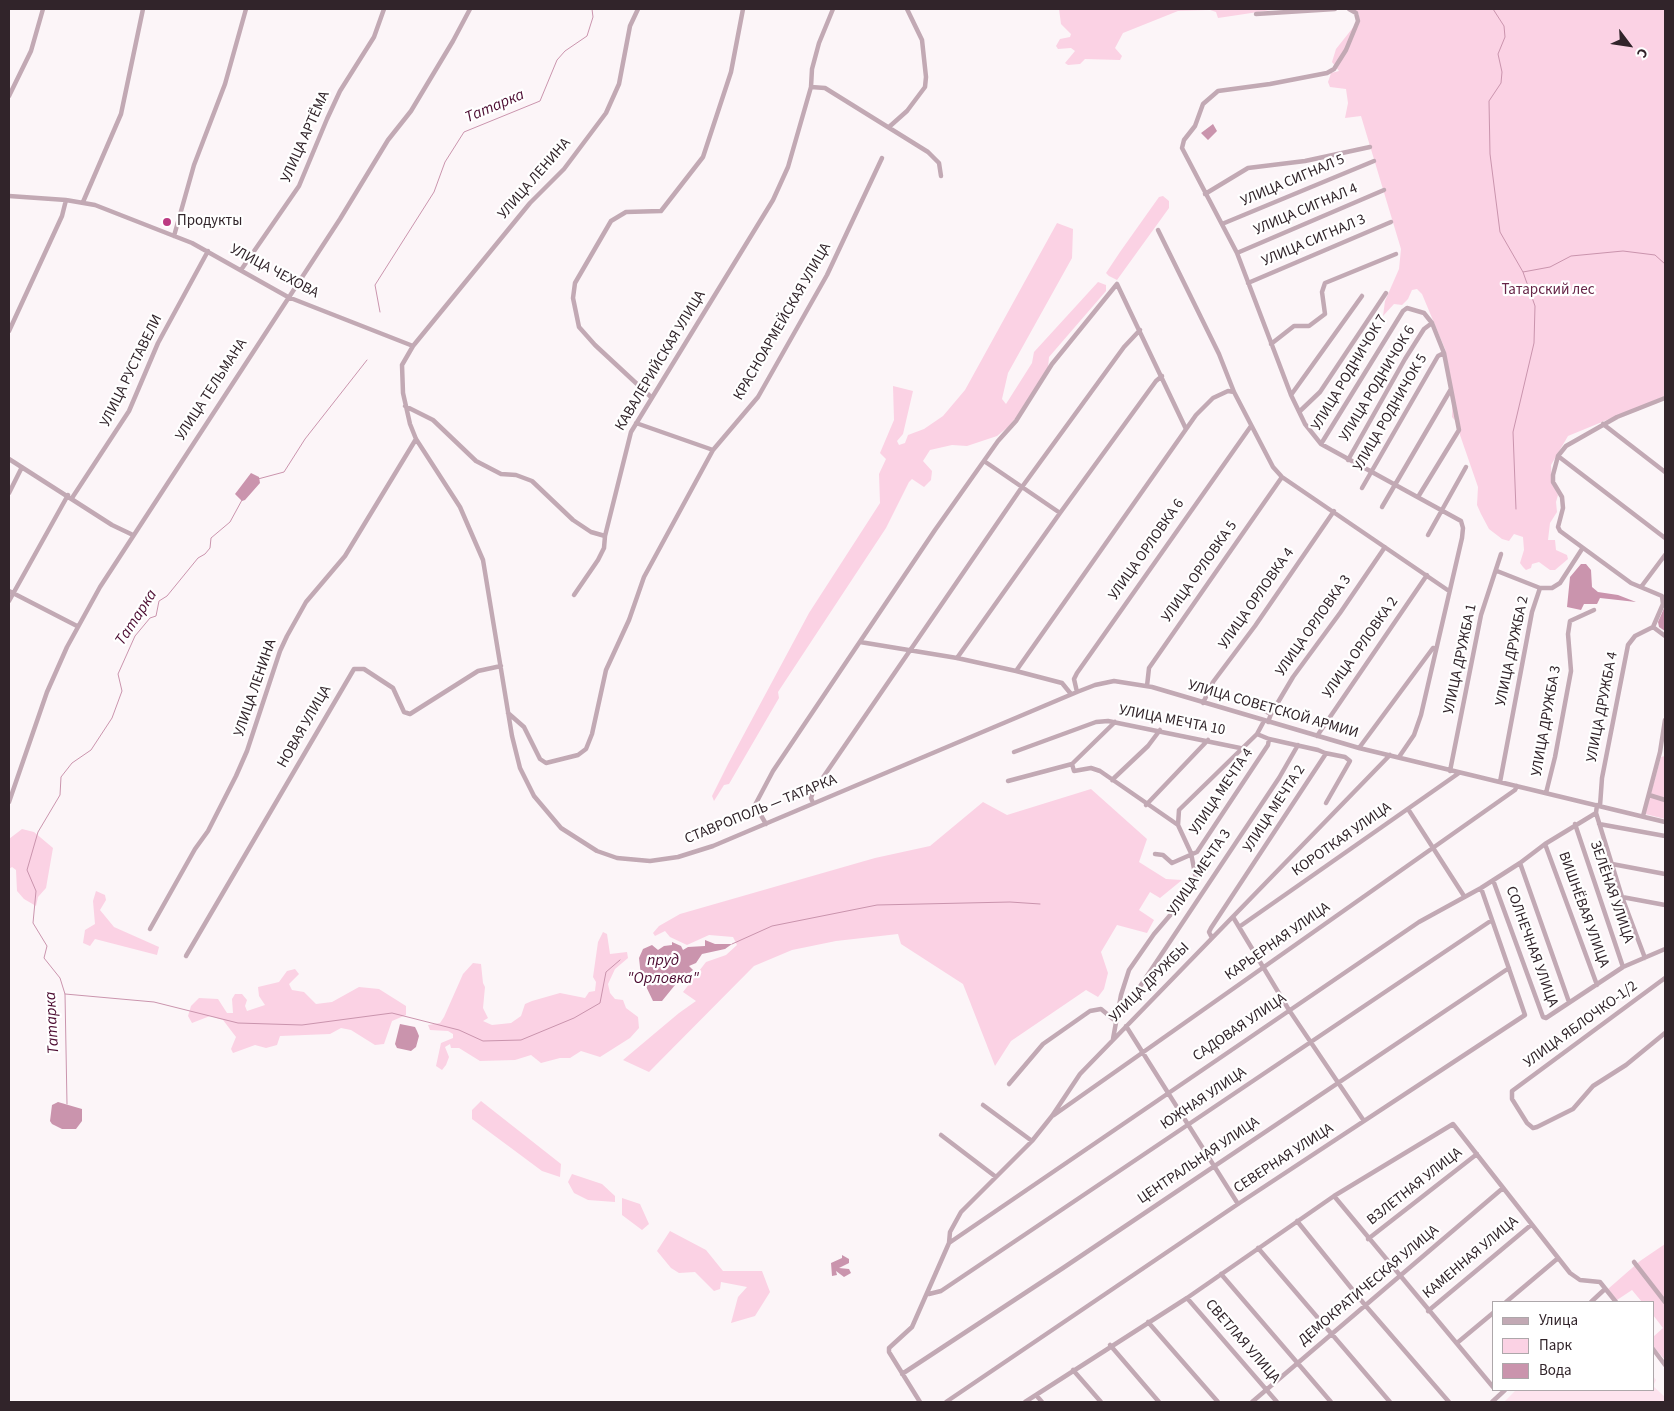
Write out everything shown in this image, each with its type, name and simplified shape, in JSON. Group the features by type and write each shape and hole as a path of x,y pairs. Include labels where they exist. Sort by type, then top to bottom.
{"street":[{"path":"9,96 31,51 43,9"},
{"path":"83,202 122,114 143,9"},
{"path":"174,236 194,165 225,84 246,9"},
{"name":"УЛИЦА АРТЁМА","path":"241,270 299,186 340,91 374,37 384,9"},
{"name":"УЛИЦА ТЕЛЬМАНА","path":"9,802 47,692 78,626 133,535 370,172 388,140 410,111 454,41 470,9"},
{"name":"УЛИЦА ЛЕНИНА","path":"501,666 483,560 475,537 453,495 416,439 406,406 402,365 413,346 530,202 564,169 606,112 620,84 630,26 638,9"},
{"path":"651,397 595,345 579,327 573,298 575,283 611,221 626,212 661,211 670,202 703,157 731,72 743,9"},
{"name":"КАВАЛЕРИЙСКАЯ УЛИЦА","path":"574,594 598,560 604,548 605,536 627,441 636,423 773,200 788,167 811,87 812,68 819,43 833,9"},
{"path":"889,127 908,111 925,87 926,68 922,40 907,9"},
{"path":"1256,14 1335,9"},
{"path":"1349,9 1356,13 1358,21 1346,50 1334,70 1270,84 1218,91 1203,104 1195,126 1184,140 1182,148 1237,253 1291,395 1299,412 1321,444 1461,521 1463,528 1421,715 1414,735 1398,757"},
{"path":"811,87 825,88 928,152 939,163 941,176"},
{"path":"1205,194 1248,168 1304,161 1370,147"},
{"name":"КРАСНОАРМЕЙСКАЯ УЛИЦА","path":"508,713 524,727 540,759 546,763 583,752 592,734 606,670 629,620 644,577 713,450 758,397 827,275 882,158"},
{"name":"УЛИЦА СИГНАЛ 5","path":"1222,224 1374,161"},
{"name":"УЛИЦА СИГНАЛ 4","path":"1237,253 1384,190"},
{"name":"УЛИЦА ЧЕХОВА","path":"9,196 83,202 174,236 208,251 288,297 413,346"},
{"path":"9,331 62,216 66,200"},
{"name":"УЛИЦА СИГНАЛ 3","path":"1248,283 1391,222"},
{"path":"1158,230 1219,354 1234,392 1268,460 1282,477 1449,591"},
{"name":"УЛИЦА РУСТАВЕЛИ","path":"11,592 70,497 129,411 158,343 208,251"},
{"path":"1271,344 1294,326 1313,325 1325,314 1322,292 1325,283 1396,254"},
{"path":"766,824 755,805 757,799 860,642 984,461 1016,421 1052,364 1117,284 1186,429"},
{"path":"1299,412 1320,392 1386,293"},
{"path":"1291,395 1362,296"},
{"name":"УЛИЦА РОДНИЧОК 7","path":"1321,444 1403,310 1407,308 1416,310 1424,314 1432,323"},
{"path":"1418,497 1459,430 1444,353 1432,323"},
{"name":"УЛИЦА РОДНИЧОК 6","path":"1348,460 1405,359 1424,329 1432,323"},
{"path":"813,803 811,798 813,792 1022,487 1124,347 1140,330"},
{"name":"УЛИЦА РОДНИЧОК 5","path":"1362,488 1438,356 1444,353"},
{"path":"958,658 1060,513 1156,381 1162,376"},
{"path":"1382,507 1451,389"},
{"path":"1016,671 1186,429 1206,404 1228,391 1234,392"},
{"path":"1665,398 1603,424 1566,446 1558,456 1553,475 1553,482 1562,497 1563,508 1558,527 1582,548 1631,583 1662,596 1663,604 1653,627 1665,636"},
{"path":"406,406 433,420 476,461 501,474 516,475 532,481 573,520 591,532 605,536"},
{"path":"636,423 713,450"},
{"path":"1603,424 1665,472"},
{"name":"УЛИЦА ОРЛОВКА 6","path":"1074,679 1153,562 1251,426"},
{"name":"УЛИЦА ЛЕНИНА","path":"150,929 191,856 208,831 236,776 250,744 280,652 306,602 345,556 416,439"},
{"path":"1558,456 1665,538"},
{"path":"9,459 112,525 133,535"},
{"path":"984,461 1060,513"},
{"path":"9,493 22,467"},
{"path":"1428,535 1466,467"},
{"name":"УЛИЦА ОРЛОВКА 5","path":"1147,686 1149,668 1282,477"},
{"name":"УЛИЦА ОРЛОВКА 4","path":"1203,703 1213,682 1255,626 1334,511"},
{"name":"УЛИЦА ОРЛОВКА 3","path":"1257,734 1293,677 1385,547"},
{"name":"УЛИЦА ДРУЖБА 2","path":"1500,782 1530,621 1540,588 1552,588 1560,583 1582,548"},
{"name":"УЛИЦА ДРУЖБА 1","path":"1450,771 1481,616 1501,554"},
{"path":"1641,587 1665,555"},
{"path":"1497,571 1540,588"},
{"name":"УЛИЦА ОРЛОВКА 2","path":"1317,736 1427,575"},
{"path":"9,601 11,592 78,626"},
{"name":"УЛИЦА ДРУЖБА 3","path":"1546,793 1555,757 1571,671 1568,634 1570,621 1594,610"},
{"name":"УЛИЦА ДРУЖБА 4","path":"1599,806 1602,778 1628,645 1635,636 1653,627"},
{"path":"860,642 958,658 1062,683 1074,679 1077,692"},
{"path":"1359,748 1432,648 1436,649"},
{"name":"СТАВРОПОЛЬ — ТАТАРКА","path":"501,666 508,713 520,768 534,796 561,828 577,840 597,851 617,858 650,861 678,856 713,846 885,773"},
{"name":"НОВАЯ УЛИЦА","path":"186,956 354,669 364,669 392,688 404,712 410,714 478,671 501,666"},
{"name":"УЛИЦА СОВЕТСКОЙ АРМИИ","path":"885,773 1095,684 1114,681 1147,686 1359,748 1665,822"},
{"path":"1062,683 1071,694"},
{"path":"1250,704 1270,714"},
{"path":"1643,816 1663,752 1665,720"},
{"name":"УЛИЦА МЕЧТА 10","path":"1014,752 1096,722 1116,722 1240,748"},
{"path":"1008,781 1072,764 1116,722"},
{"path":"1112,780 1148,746 1160,730"},
{"path":"1191,853 1178,825 1179,810 1240,748 1257,734"},
{"name":"УЛИЦА МЕЧТА 2","path":"1212,938 1209,932 1211,928 1324,758 1325,752 1269,739 1257,734"},
{"name":"УЛИЦА МЕЧТА 4","path":"1155,854 1163,855 1172,863 1191,853 1197,852 1268,745 1269,739"},
{"path":"1146,805 1208,740"},
{"name":"УЛИЦА МЕЧТА 3","path":"1119,1010 1127,1006 1279,778 1298,745"},
{"path":"1325,752 1345,757 1350,761 1326,802"},
{"name":"УЛИЦА ДРУЖБЫ","path":"949,1244 950,1232 960,1212 1032,1141 1052,1116 1070,1088 1112,1039 1390,755"},
{"path":"1072,764 1074,771 1095,768 1146,805 1178,825"},
{"name":"КОРОТКАЯ УЛИЦА","path":"1239,927 1458,773"},
{"name":"КАРЬЕРНАЯ УЛИЦА","path":"1052,1116 1515,790 1517,786"},
{"path":"1649,795 1665,800"},
{"path":"1599,806 1596,813 1599,824 1622,897 1646,958"},
{"path":"1408,809 1464,896"},
{"name":"САДОВАЯ УЛИЦА","path":"949,1244 1168,1092 1419,922 1481,888 1575,824 1596,813"},
{"name":"ЗЕЛЁНАЯ УЛИЦА","path":"1575,824 1623,967"},
{"path":"1599,824 1665,836"},
{"name":"ВИШНЁВАЯ УЛИЦА","path":"1545,844 1597,985"},
{"name":"УЛИЦА МЕЧТА 4","path":"1112,1039 1124,983 1136,957 1196,880 1191,853"},
{"path":"1520,863 1569,1002"},
{"path":"1612,864 1665,874"},
{"name":"СОЛНЕЧНАЯ УЛИЦА","path":"1493,880 1541,1014 1546,1018 1623,967 1665,949"},
{"name":"СЕВЕРНАЯ УЛИЦА","path":"946,1402 1238,1204 1525,1015 1481,888"},
{"path":"1622,897 1665,905"},
{"path":"1233,917 1289,1010 1339,1080 1364,1121"},
{"name":"ЮЖНАЯ УЛИЦА","path":"928,1294 941,1291 1492,920"},
{"name":"ЦЕНТРАЛЬНАЯ УЛИЦА","path":"902,1374 1509,968"},
{"name":"УЛИЦА ЯБЛОЧКО-1/2","path":"1665,978 1512,1091 1512,1099 1527,1123 1533,1128 1537,1127 1573,1109 1593,1086 1626,1065 1665,1033"},
{"path":"1009,1084 1043,1044 1090,1011 1101,1009 1112,1019 1116,1018"},
{"path":"1126,1026 1238,1204"},
{"path":"983,1105 1032,1141"},
{"path":"1025,1402 1110,1345 1187,1298 1334,1196 1453,1124 1557,1259 1575,1278 1587,1282 1600,1282 1615,1301"},
{"path":"941,1136 996,1177"},
{"name":"ВЗЛЕТНАЯ УЛИЦА","path":"1368,1239 1477,1154"},
{"name":"ДЕМОКРАТИЧЕСКАЯ УЛИЦА","path":"1252,1402 1503,1188"},
{"path":"1334,1196 1492,1387"},
{"path":"1298,1221 1365,1305 1449,1402"},
{"name":"КАМЕННАЯ УЛИЦА","path":"1428,1311 1530,1225"},
{"path":"920,1402 889,1352 889,1348 912,1327 949,1244"},
{"path":"1258,1248 1390,1402"},
{"path":"1507,1301 1557,1259"},
{"path":"1634,1262 1665,1302"},
{"path":"1221,1274 1331,1402"},
{"path":"1592,1301 1605,1289"},
{"name":"СВЕТЛАЯ УЛИЦА","path":"1187,1298 1277,1402"},
{"path":"1457,1344 1492,1314"},
{"path":"1148,1322 1218,1402"},
{"path":"1110,1345 1159,1402"},
{"path":"1654,1350 1665,1365"},
{"path":"1073,1370 1101,1402"},
{"path":"1495,1391 1499,1396"},
{"path":"1492,1402 1504,1391"},
{"path":"1036,1395 1042,1402"}],"shaded area":[{"path":"1654,1387 1665,1397 1665,1402 1505,1401 1515,1391 1654,1391"}],"green space":[{"path":"1059,9 1278,9 1218,18 1216,12 1210,10 1178,11 1123,33 1115,48 1122,56 1120,60 1085,59 1080,64 1068,65 1065,63 1075,51 1071,48 1058,49 1056,46 1060,39 1070,37 1071,34 1061,24"},
{"name":"Татарский лес","path":"1352,9 1665,9 1665,396 1568,436 1551,465 1552,482 1558,495 1556,502 1557,512 1550,523 1548,540 1555,540 1556,550 1567,555 1568,559 1555,570 1550,570 1539,562 1532,564 1531,568 1526,570 1520,563 1524,550 1523,537 1514,534 1509,541 1502,539 1489,529 1481,514 1477,505 1478,487 1460,435 1460,426 1452,417 1453,391 1445,349 1422,294 1417,289 1412,290 1408,299 1402,305 1394,304 1383,316 1385,301 1399,269 1401,249 1361,116 1345,118 1348,103 1346,89 1330,87 1328,82 1331,73 1339,71 1332,62 1336,49 1359,20 1359,14"},
{"path":"1163,196 1169,201 1169,208 1117,280 1109,276 1106,273 1120,252 1159,197"},
{"path":"1057,223 1073,229 1072,258 1008,373 1002,399 1006,404 1032,363 1034,352 1098,282 1106,285 1106,291 1049,357 1048,368 1024,408 1008,427 997,436 967,446 952,445 930,450 923,461 932,471 931,480 924,487 912,479 909,482 886,528 778,692 779,698 729,784 724,785 714,801 712,796 728,764 809,613 880,503 879,474 886,459 880,453 894,420 893,386 913,391 903,434 897,441 899,445 905,443 908,435 924,429 943,416 965,390"},
{"path":"1665,756 1665,819 1645,814 1661,757"},
{"path":"1091,789 1147,839 1139,862 1166,879 1182,880 1160,898 1150,892 1139,910 1154,920 1147,933 1117,925 1101,952 1108,973 1104,989 1098,997 1086,990 1011,1041 995,1066 963,984 901,944 898,934 836,941 792,950 754,966 649,1072 623,1060 696,1001 683,992 706,962 726,955 737,945 733,937 709,935 687,945 670,937 665,931 655,936 653,933 659,926 680,914 875,858 930,846 983,802 1007,815"},
{"path":"22,829 34,832 53,848 46,888 38,897 36,906 24,899 17,891 16,870 12,867 9,869 9,839"},
{"path":"96,891 105,895 106,900 100,910 114,927 159,947 157,955 95,939 90,946 83,943 85,930 95,924 93,901"},
{"path":"603,932 607,934 610,954 627,952 628,958 615,969 608,984 610,993 615,999 623,1000 626,1008 638,1017 639,1028 630,1038 600,1057 581,1051 570,1058 560,1058 541,1063 531,1055 515,1060 480,1061 459,1048 451,1048 450,1044 445,1047 449,1057 446,1065 442,1070 436,1066 441,1043 453,1038 453,1034 448,1031 430,1030 428,1025 440,1023 463,974 473,963 481,964 485,987 483,1008 488,1018 483,1021 492,1025 511,1023 521,1016 525,1004 532,1001 560,993 585,998 589,992 595,991 596,982 593,977 598,942"},
{"path":"295,969 299,974 289,984 292,990 304,992 316,1004 332,1002 359,987 379,989 406,1006 406,1015 392,1021 384,1044 375,1045 351,1030 341,1028 330,1034 280,1036 277,1045 266,1048 255,1045 233,1053 231,1049 236,1037 223,1020 210,1016 192,1023 188,1016 191,1006 199,998 218,999 227,1013 233,1013 232,999 235,994 242,994 247,1000 245,1006 247,1011 265,1005 259,996 258,987 279,982 287,971"},
{"path":"481,1101 561,1164 560,1177 542,1171 472,1119 472,1110"},
{"path":"572,1174 602,1184 615,1196 615,1202 588,1200 574,1193 568,1182"},
{"path":"622,1198 640,1204 649,1224 642,1230 622,1215"},
{"path":"670,1231 706,1250 723,1271 762,1271 770,1292 755,1316 731,1323 738,1297 747,1287 721,1282 720,1289 714,1291 695,1272 679,1273 671,1268 657,1251"},
{"path":"1665,1244 1665,1360 1654,1347 1654,1336 1663,1328 1654,1316 1654,1301 1641,1301 1632,1290 1617,1300 1608,1289 1640,1261"}],"water":[{"path":"1213,124 1217,131 1208,140 1201,133"},
{"path":"251,473 259,477 260,483 242,501 235,494"},
{"path":"1581,564 1586,564 1591,570 1592,587 1598,592 1618,595 1636,602 1600,598 1597,604 1584,604 1581,610 1567,607 1570,577"},
{"path":"1665,606 1665,631 1659,627 1658,622"},
{"name":"пруд \"Орловка\"","path":"705,940 715,944 732,944 725,949 702,954 696,963 689,966 693,970 688,974 687,983 675,985 662,1001 653,1001 641,976 639,958 643,949 652,945 658,950 664,946 672,945 672,942 681,946 683,950 688,947 705,946"},
{"path":"400,1024 415,1027 417,1031 419,1036 416,1047 411,1051 397,1048 395,1044"},
{"path":"58,1102 82,1109 82,1121 76,1129 62,1129 50,1121 52,1105"},
{"path":"842,1255 849,1259 849,1263 839,1268 849,1269 851,1273 844,1277 836,1271 837,1275 832,1276 831,1263 842,1258"}],"waterway":[{"name":"Татарка","path":"380,312 375,285 434,192 445,162 464,132 540,101 557,60 565,51 587,36 593,17 592,9"},
{"path":"1493,9 1504,26 1505,37 1498,54 1502,72 1501,83 1489,101 1490,154 1500,232 1523,272 1550,267 1571,256 1623,251 1655,255 1665,264"},
{"path":"1516,509 1513,432 1534,343 1535,306 1523,272"},
{"name":"Татарка","path":"258,479 284,472 305,439 367,360"},
{"name":"Татарка","path":"67,1104 65,994 60,978 44,958 47,946 33,923 36,891 27,870 38,832 60,795 61,777 72,763 91,750 112,718 122,691 118,674 135,636 150,618 156,616 159,601 167,596 198,558 210,548 211,538 230,522 242,500"},
{"path":"732,944 772,926 877,905 1010,902 1040,904"},
{"path":"65,994 154,1002 238,1023 302,1025 392,1013 459,1030 483,1041 521,1040 574,1018 600,1003 606,972 620,960"}],"place":[{"name":"Продукты","path":"167,222"}]}
